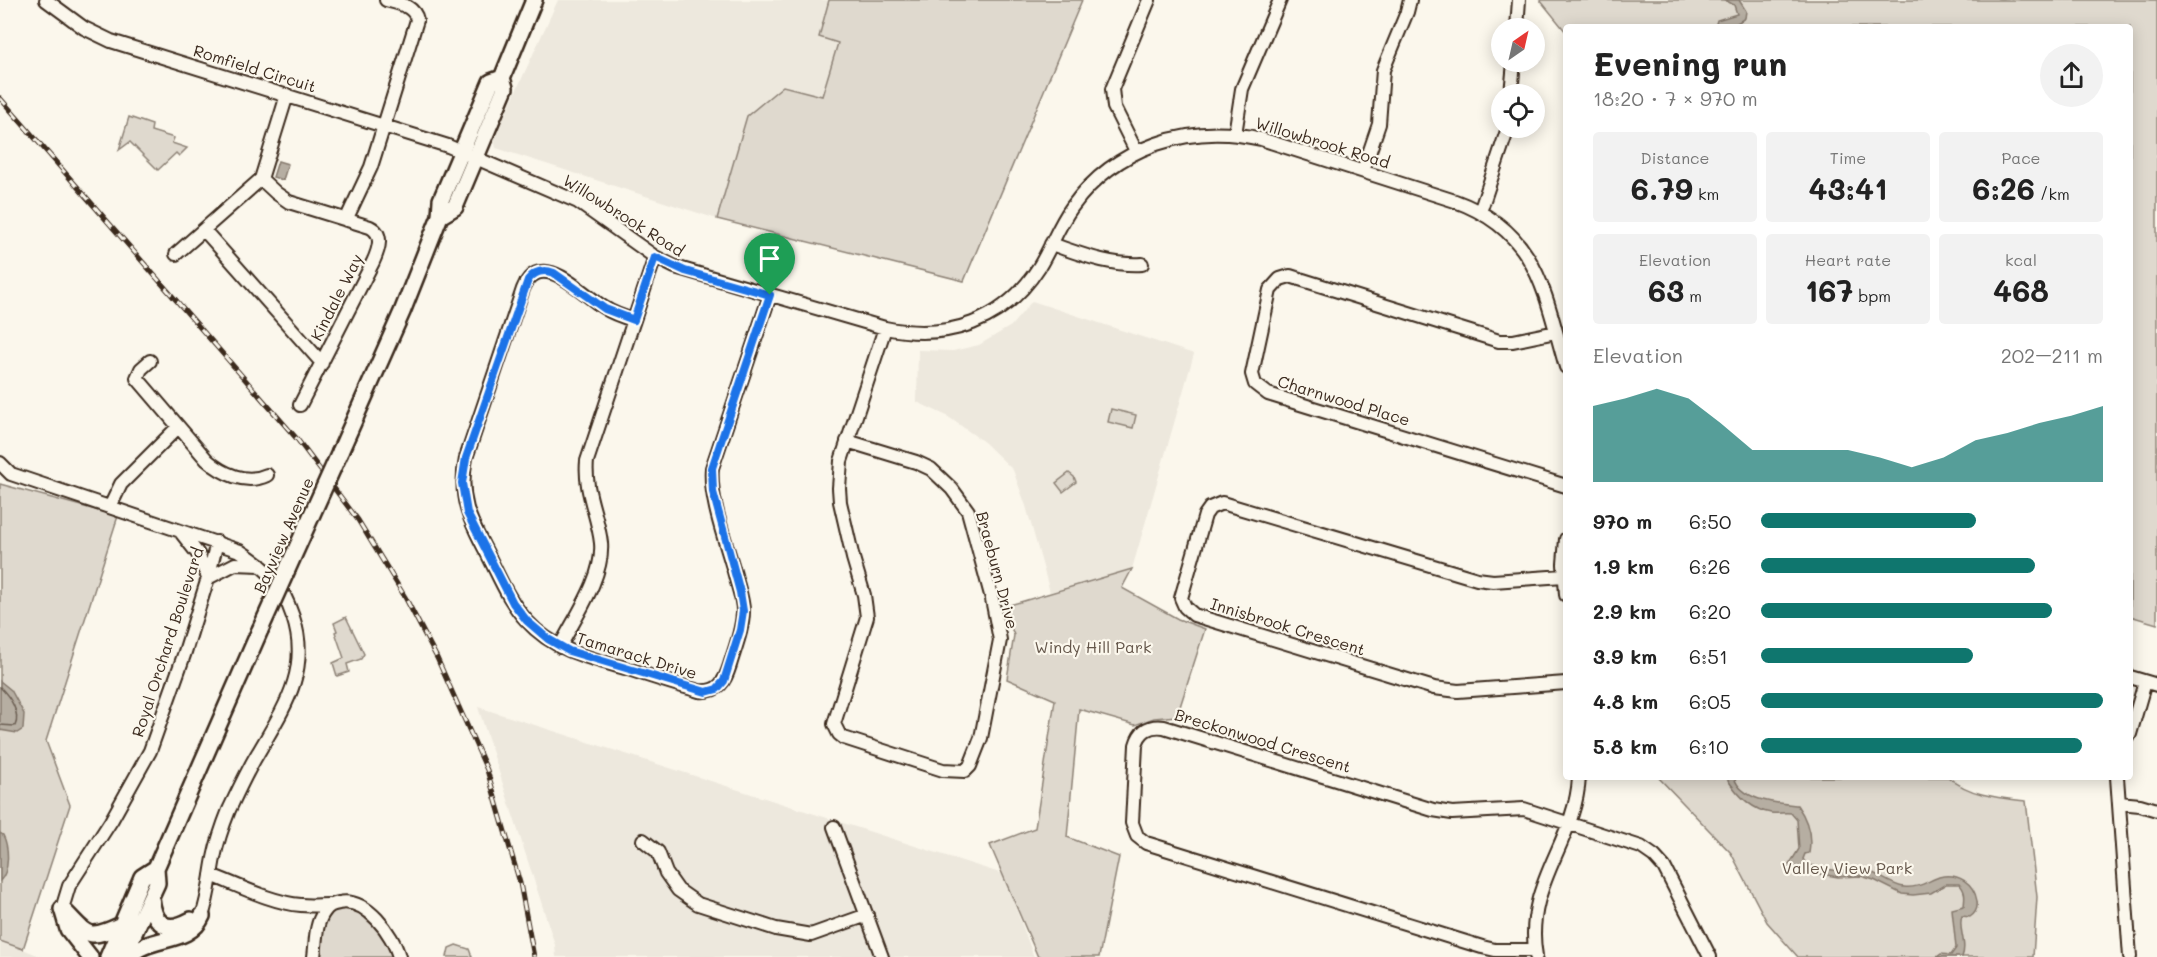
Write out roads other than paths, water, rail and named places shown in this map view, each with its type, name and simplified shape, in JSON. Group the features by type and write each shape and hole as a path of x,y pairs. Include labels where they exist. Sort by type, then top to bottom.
{"main road":[{"name":"Bayview Avenue","path":"123,957 158,883 156,868 402,312 440,216 441,200 469,154 491,82 502,78 534,0"},
{"name":"Bayview Avenue","path":"108,957 142,877 156,868"},
{"path":"151,898 153,916 167,926 182,925 202,916"},
{"path":"62,909 83,932 93,935 102,934 121,925"},
{"path":"62,909 68,929 90,957"},
{"path":"129,957 141,947 187,932 197,925 202,916"}],"street":[{"name":"Romfield Circuit","path":"46,0 70,20 104,38 469,154"},
{"path":"346,220 371,167 417,21 416,14 410,8 386,0"},
{"path":"1136,151 1114,106 1112,89 1149,0"},
{"path":"1235,134 1242,89 1280,0"},
{"path":"1363,171 1379,124 1383,70 1410,0"},
{"path":"1517,18 1518,0"},
{"path":"176,254 261,179 287,95"},
{"name":"Willowbrook Road","path":"469,154 578,202 655,257 685,271 885,328 933,332 962,327 985,318 1003,307 1021,290 1041,265 1062,222 1085,190 1111,167 1136,151 1164,141 1188,135 1235,134 1261,139 1363,171 1455,201 1480,212 1507,231 1528,257 1539,276 1563,356"},
{"path":"1480,212 1505,138"},
{"name":"Kindale Way","path":"261,179 284,200 376,230 379,240 378,250 300,405"},
{"name":"Kindale Way","path":"204,230 321,363"},
{"path":"1051,244 1096,260 1119,264 1142,264"},
{"path":"560,647 600,566 601,543 587,486 587,461 655,257"},
{"name":"Tamarack Drive","path":"634,320 605,309 554,273 543,270 531,276 523,289 466,458 463,472 463,494 471,523 520,612 538,631 560,647 577,654 699,691 712,691 724,681 740,630 743,611 713,492 712,468 770,295"},
{"name":"Charnwood Place","path":"1556,332 1513,341 1499,341 1290,276 1280,279 1270,290 1252,374 1259,388 1268,394 1563,485"},
{"name":"Braeburn Drive","path":"847,441 916,462 930,469 952,489 968,511 992,599 1000,640 981,738 970,766 965,771 943,770 844,738 836,730 834,724 867,617 864,595 840,502 841,461 847,441 885,328"},
{"path":"150,361 141,369 137,378 215,467 252,480 267,476"},
{"path":"110,507 121,484 178,427"},
{"name":"Royal Orchard Boulevard","path":"0,463 11,474 240,551 262,565 285,593 296,626 300,660 294,685 281,713 246,774 228,813 214,856 202,916"},
{"name":"Innisbrook Crescent","path":"1563,576 1493,581 1477,579 1222,503 1210,508 1205,515 1181,598 1185,607 1194,615 1434,688 1458,691 1563,683"},
{"path":"180,531 198,554 208,578 235,564 262,565"},
{"name":"Royal Orchard Boulevard","path":"62,909 69,886 111,820 150,751 184,655 217,542"},
{"path":"2133,678 2151,683 2133,727"},
{"name":"Breckonwood Crescent","path":"1536,953 1482,947 1146,843 1137,836 1132,823 1137,741 1146,729 1164,727 1433,810 1452,813 1524,809 1636,844 1654,856 1666,871 1710,957"},
{"path":"1536,953 1534,928 1539,893 1569,822 1579,780"},
{"path":"2117,780 2130,957"},
{"path":"2119,803 2140,805 2157,810"},
{"path":"834,827 882,957"},
{"path":"643,840 658,852 666,873 678,890 698,904 768,927 811,935 867,915"},
{"path":"212,875 266,896 302,905 329,905 349,901 369,910 398,951 399,957"},
{"path":"302,905 315,920 317,927"},
{"path":"315,957 317,927 322,913 329,905"}],"water":[{"path":"1725,0 1739,0 1746,11 1745,18 1736,24 1716,24 1717,20 1737,14 1734,5"},
{"path":"278,161 288,164 283,180 273,177"},
{"path":"0,681 11,690 24,714 23,729 17,733 0,730"},
{"path":"1728,780 1736,780 1751,796 1770,802 1797,805 1804,816 1809,834 1809,853 1805,854 1803,859 1806,864 1833,870 1866,870 1904,887 1918,886 1946,876 1964,880 1975,895 1977,906 1970,917 1962,916 1964,952 1962,957 1937,957 1941,954 1951,955 1956,948 1952,909 1964,906 1965,900 1964,892 1959,884 1946,884 1931,893 1913,895 1902,894 1861,876 1838,877 1798,870 1789,874 1789,865 1799,849 1797,820 1791,813 1771,813 1757,808 1734,789"},
{"path":"0,833 5,840 8,859 6,871 0,881"}],"railway":[{"path":"0,98 297,439 358,520 405,597 437,658 487,770 520,883 534,957"}],"park label":[{"name":"Windy Hill Park","path":"1093,646"},
{"name":"Valley View Park","path":"1847,867"}]}
